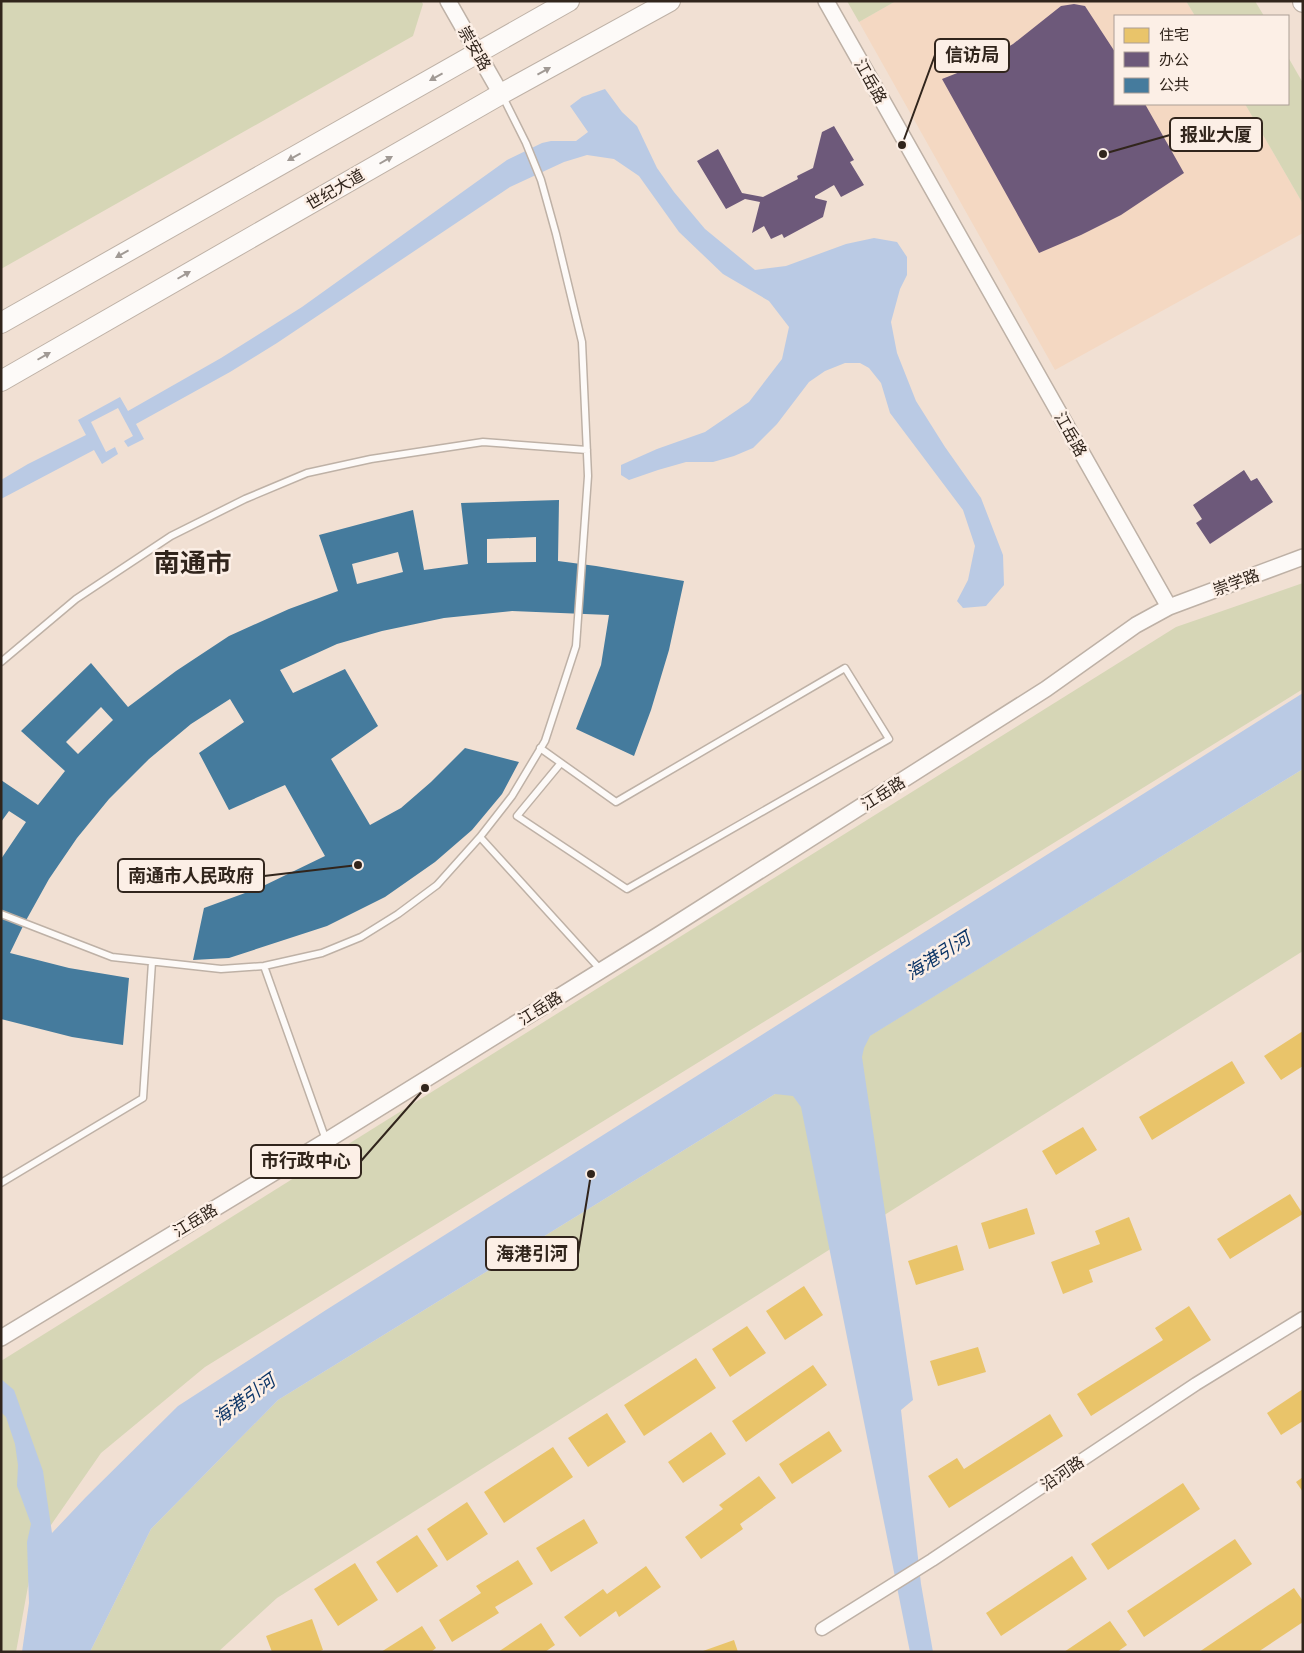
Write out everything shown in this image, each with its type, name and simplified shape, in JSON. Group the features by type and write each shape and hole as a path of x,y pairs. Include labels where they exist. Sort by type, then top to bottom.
{"main road":[{"path":"1,322 569,1"},
{"name":"世纪大道","path":"1,381 501,94 670,1"}],"street":[{"name":"崇安路","path":"448,1 501,94"},
{"name":"江岳路","path":"1,1338 326,1141 601,970 1037,695 1136,625 1169,607 826,1"},
{"name":"崇学路","path":"1169,607 1303,557"},
{"name":"沿河路","path":"822,1629 932,1560 1196,1384 1303,1318"}],"lane":[{"path":"1,914 112,957 152,962 221,970 264,966 322,953 361,937 398,914 437,885 480,837 512,796 545,741 576,646 588,476 582,342 556,234 540,180 526,143 501,94"},
{"path":"1,662 76,599 171,536 245,499 306,473 371,459 482,442 587,450"},
{"path":"540,748 616,802 845,668 889,739 628,889 517,816 560,764"},
{"path":"480,837 601,970"},
{"path":"1,1183 143,1098 152,962"},
{"path":"264,966 326,1141"}],"shaded area":[{"path":"896,1 1186,1 1194,15 1114,15 1114,105 1246,105 1303,204 1303,233 1055,370 859,22"}],"green space":[{"path":"1,1 421,1 423,4 413,36 1,269"},
{"path":"847,1 896,1 859,22"},
{"path":"1186,1 1255,1 1263,15 1194,15"},
{"path":"1289,59 1303,83 1303,204 1246,105 1289,105"},
{"path":"1303,583 1303,689 205,1367 101,1453 35,1548 16,1652 1,1652 1,1361 1176,627"},
{"path":"1303,769 1303,951 277,1598 218,1652 90,1652 151,1529 278,1400"}],"water":[{"path":"605,89 622,112 637,126 657,168 674,192 705,229 755,270 786,266 846,244 874,238 897,242 907,257 907,275 900,289 891,322 897,353 916,401 945,447 981,498 1003,555 1004,585 986,606 963,608 957,601 968,580 975,546 963,510 890,413 881,383 869,368 860,363 845,363 825,371 809,382 777,424 753,448 713,462 686,462 629,480 621,475 621,465 657,449 705,432 749,402 782,359 789,327 769,301 723,274 679,232 639,176 614,159 587,155 564,162 510,187 277,343 230,372 136,424 144,439 128,447 124,441 133,436 118,408 91,422 106,452 115,447 118,454 102,464 94,450 1,499 1,480 28,464 86,435 78,420 120,397 128,411 221,358 302,307 507,160 542,143 576,141 588,132 570,106 582,97"},
{"path":"1303,693 1303,769 870,1036 864,1048 862,1057 913,1400 901,1410 921,1584 933,1652 910,1652 801,1107 793,1096 775,1094 278,1400 151,1529 90,1652 22,1652 29,1603 27,1542 31,1524 17,1486 18,1465 15,1444 6,1417 1,1412 1,1379 14,1390 43,1471 52,1533 178,1406 326,1310"}],"building: 住宅":[{"path":"1303,1031 1303,1066 1281,1080 1264,1056"},
{"path":"1232,1061 1245,1083 1152,1140 1139,1117"},
{"path":"1083,1127 1097,1150 1056,1175 1042,1151"},
{"path":"1290,1194 1303,1214 1230,1259 1217,1239"},
{"path":"1027,1208 1035,1234 989,1249 981,1223"},
{"path":"1129,1217 1142,1250 1089,1270 1093,1282 1063,1294 1051,1262 1100,1244 1095,1231"},
{"path":"957,1245 964,1270 916,1285 908,1261"},
{"path":"804,1286 823,1315 785,1340 766,1311"},
{"path":"1189,1306 1211,1340 1091,1416 1077,1394 1163,1340 1155,1328"},
{"path":"747,1326 766,1353 730,1377 712,1349"},
{"path":"978,1347 986,1372 938,1386 930,1361"},
{"path":"696,1358 716,1388 644,1436 624,1405"},
{"path":"813,1365 827,1385 746,1442 732,1421"},
{"path":"1303,1389 1303,1421 1281,1435 1267,1413"},
{"path":"607,1413 626,1442 588,1467 568,1438"},
{"path":"1050,1414 1063,1436 949,1508 928,1476 957,1458 964,1469"},
{"path":"829,1431 842,1451 792,1484 779,1464"},
{"path":"711,1432 726,1454 683,1483 668,1462"},
{"path":"553,1447 573,1477 504,1523 484,1492"},
{"path":"759,1476 776,1498 740,1524 743,1529 701,1559 685,1537 723,1509 719,1505"},
{"path":"1303,1477 1303,1492 1296,1482"},
{"path":"1183,1483 1200,1509 1108,1570 1091,1544"},
{"path":"467,1502 488,1534 447,1561 427,1529"},
{"path":"584,1519 598,1543 551,1572 536,1548"},
{"path":"417,1535 438,1566 397,1593 376,1562"},
{"path":"1235,1539 1252,1564 1144,1637 1127,1611"},
{"path":"1072,1556 1087,1579 1001,1636 986,1613"},
{"path":"518,1560 533,1584 495,1607 499,1613 452,1642 439,1620 481,1593 476,1586"},
{"path":"355,1563 378,1600 338,1626 314,1589"},
{"path":"646,1566 661,1587 619,1617 616,1611 580,1637 564,1617 603,1589 607,1594"},
{"path":"1294,1588 1303,1601 1303,1622 1258,1652 1199,1652"},
{"path":"312,1619 323,1650 318,1652 272,1652 266,1636"},
{"path":"1110,1621 1127,1645 1117,1652 1064,1652"},
{"path":"541,1623 555,1645 545,1652 498,1652"},
{"path":"422,1626 436,1648 431,1652 381,1652"},
{"path":"734,1640 738,1652 703,1652 703,1651"}],"building: 办公":[{"path":"1074,4 1085,6 1114,50 1114,105 1146,105 1184,173 1121,215 1039,253 942,79 975,66 1013,44 1061,6"},
{"path":"834,126 854,160 850,162 864,185 841,197 834,185 815,196 815,198 827,201 823,217 784,238 782,234 771,239 764,226 752,233 760,202 745,199 726,209 697,161 718,149 742,193 763,197 798,179 797,176 813,168 822,132"},
{"path":"1244,470 1251,481 1257,478 1273,502 1210,544 1196,523 1202,519 1193,505"}],"building: 公共":[{"path":"559,500 558,561 684,581 669,650 651,710 634,756 576,729 601,665 609,615 512,611 444,618 382,631 337,644 280,670 293,693 345,669 378,726 331,759 370,825 401,808 431,782 465,748 519,762 502,794 472,830 435,862 385,897 327,926 229,958 193,960 204,908 259,888 325,856 285,785 229,810 199,753 244,722 230,699 191,724 149,759 109,799 77,838 49,879 10,953 69,968 129,978 123,1045 72,1037 1,1019 1,859 26,822 9,811 1,822 1,780 38,805 65,771 21,731 91,663 128,707 176,671 229,636 289,609 338,591 319,535 413,510 424,570 468,564 461,503","holes":["536,537 536,562 487,563 487,539","398,552 403,572 357,584 352,564","101,707 113,720 78,754 66,742"]}],"place":[{"name":"信访局","path":"902,145"},
{"name":"报业大厦","path":"1103,154"},
{"name":"南通市人民政府","path":"358,865"},
{"name":"市行政中心","path":"425,1088"},
{"name":"海港引河","path":"591,1174"}],"district":[{"name":"南通市","path":"193,563"}]}
